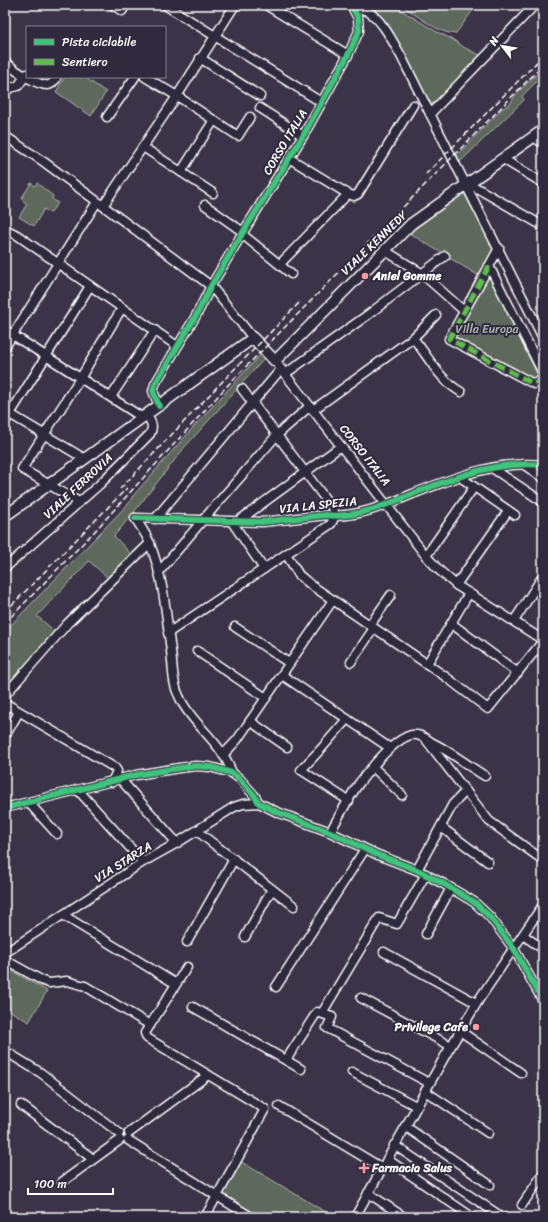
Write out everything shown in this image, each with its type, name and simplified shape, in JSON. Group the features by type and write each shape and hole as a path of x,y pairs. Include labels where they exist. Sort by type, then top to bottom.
{"main road":[{"name":"VIALE KENNEDY","path":"280,368 384,250 411,224 543,130"},
{"name":"CORSO ITALIA","path":"254,338 280,368"},
{"path":"5,516 254,338"}],"street":[{"path":"113,5 122,11 126,5"},
{"path":"166,5 321,102"},
{"path":"5,347 9,332 57,263 143,147 235,5"},
{"path":"266,5 348,55"},
{"path":"352,6 364,7 373,15 401,56 467,184 543,338"},
{"name":"CORSO ITALIA","path":"254,338 211,286 303,136 348,55 359,31 358,18 352,6"},
{"path":"430,114 534,6"},
{"path":"200,58 260,96"},
{"path":"5,62 26,75 18,86 10,88 5,92"},
{"path":"32,78 46,85 51,85 56,79"},
{"path":"107,117 134,78"},
{"path":"147,78 238,136 250,117"},
{"path":"289,158 348,194 354,196 358,194 413,105"},
{"path":"260,108 303,136"},
{"path":"181,172 214,120"},
{"path":"5,136 211,286 197,314 153,388 159,406"},
{"path":"533,137 543,143"},
{"path":"143,147 213,192"},
{"path":"503,159 543,183"},
{"path":"467,184 543,226"},
{"path":"280,264 348,194"},
{"path":"205,205 243,233 291,274"},
{"path":"5,229 17,235 177,346"},
{"path":"499,248 448,339 534,384 543,379"},
{"path":"384,250 422,273 464,311"},
{"path":"155,519 253,403 280,368 369,314 445,256"},
{"path":"489,266 543,373"},
{"path":"5,422 7,413 46,356 90,286"},
{"path":"79,502 22,469 122,308"},
{"path":"160,572 277,435 312,408 413,338 436,315"},
{"path":"111,397 155,330"},
{"path":"9,332 111,397 145,416"},
{"path":"413,338 439,375 449,386 460,392"},
{"name":"CORSO ITALIA","path":"280,368 426,556 439,570 456,585 543,640"},
{"path":"168,633 331,524 335,516 333,510 242,389"},
{"path":"7,413 85,459"},
{"name":"VIALE FERROVIA","path":"5,568 100,484 150,434 152,426 145,416"},
{"path":"264,568 234,522 341,446"},
{"path":"523,464 543,478"},
{"name":"VIA LA SPEZIA","path":"150,543 135,518 262,522 326,515 350,515 387,505 460,477 492,468 523,464 543,465"},
{"path":"492,468 543,502"},
{"path":"456,585 512,513 460,477"},
{"path":"426,556 474,487"},
{"path":"5,695 67,624 150,543 160,572 174,677 178,695 185,707 223,755 230,766 232,773"},
{"path":"286,554 299,575 311,585 426,664 488,709 543,640"},
{"path":"514,621 543,576"},
{"path":"426,664 452,624 469,593"},
{"path":"351,662 391,595"},
{"path":"223,755 237,740 333,600"},
{"path":"452,624 518,673"},
{"path":"235,627 289,663"},
{"path":"197,652 266,698"},
{"path":"282,675 390,748"},
{"path":"5,703 115,768 117,771 112,782"},
{"path":"5,736 19,712"},
{"path":"347,719 301,770 349,801"},
{"path":"250,721 287,747"},
{"path":"330,832 360,782 398,740 409,735 417,735 453,754 485,776"},
{"path":"425,739 466,790 489,822 543,860"},
{"path":"5,808 136,776 196,766 210,767 232,773 245,785 259,803 277,812 330,832 426,874 474,902 490,917 514,948 543,1001"},
{"path":"373,767 402,795"},
{"path":"121,780 177,843"},
{"path":"78,790 143,862"},
{"path":"417,870 453,804 466,790"},
{"path":"29,803 57,834"},
{"name":"VIA STARZA","path":"5,954 143,862 234,808 243,804 259,803"},
{"path":"441,827 488,862"},
{"path":"197,831 294,906"},
{"path":"276,987 365,848"},
{"path":"187,942 234,859"},
{"path":"322,1013 379,918 397,924 426,874"},
{"path":"426,934 451,888"},
{"path":"245,937 272,889"},
{"path":"355,1217 429,1083 476,1003 543,905"},
{"path":"63,915 176,984"},
{"path":"523,935 543,949"},
{"path":"384,952 476,1003"},
{"path":"5,960 42,981 49,983 68,981 85,986 150,1025"},
{"path":"187,967 145,1033 146,1038 265,1109 205,1217"},
{"path":"361,998 451,1046"},
{"path":"193,1007 301,1069"},
{"path":"286,1060 317,1012 332,1017 327,1028 429,1083"},
{"path":"460,1031 521,1073"},
{"path":"5,1051 41,1074 119,1136"},
{"path":"352,1072 416,1106"},
{"path":"129,1136 208,1075"},
{"path":"425,1091 488,1133"},
{"path":"22,1105 94,1159"},
{"path":"279,1106 382,1168"},
{"path":"405,1126 490,1185"},
{"path":"62,1182 94,1159 119,1136 123,1130 129,1136 217,1196 251,1217"},
{"path":"394,1145 502,1217"},
{"path":"387,1159 472,1217"},
{"path":"522,1205 543,1174"},
{"path":"368,1193 404,1217"}],"green space":[{"path":"376,5 393,5 437,32 482,56 431,107 398,44 372,9"},
{"path":"401,5 477,5 456,33 450,33 436,28"},
{"path":"543,68 543,75 522,96 524,100 460,162 457,155 503,108 510,104 516,94"},
{"path":"64,78 85,78 106,92 91,116 56,92"},
{"path":"31,183 35,186 37,183 53,196 52,199 58,203 50,213 44,209 34,226 19,217 27,204 21,199"},
{"path":"464,193 494,249 479,276 409,233"},
{"name":"Villa Europa","path":"488,275 539,378 533,381 452,338"},
{"path":"261,354 264,359 184,448 114,536 131,554 108,578 89,561 37,616 57,633 5,692 5,631 130,502 132,497 197,423"},
{"path":"5,967 47,991 29,1022 5,1008"},
{"path":"240,1161 334,1217 261,1217 222,1193"}],"railway":[{"path":"426,174 543,56"},
{"path":"5,623 93,533 228,385 543,65"},
{"path":"120,489 300,302"},
{"path":"5,612 127,488"}],"marked path":[{"path":"489,266 449,339 534,384 543,379"}],"cycle path":[{"path":"159,406 153,391 155,384 197,314 211,286 242,234 303,136 348,55 359,31 358,18 351,5"},
{"path":"135,518 262,522 326,515 348,515 372,510 446,481 478,471 510,465 543,465"},
{"path":"5,808 136,775 179,768 196,766 210,767 232,773 240,779 259,803 277,812 330,832 378,855 417,870 474,902 490,917 514,949 543,1001"}],"place":[{"name":"Aniel Gomme","path":"365,276"},
{"name":"Privilege Cafe","path":"476,1027"},
{"name":"Farmacia Salus","path":"364,1168"}]}
